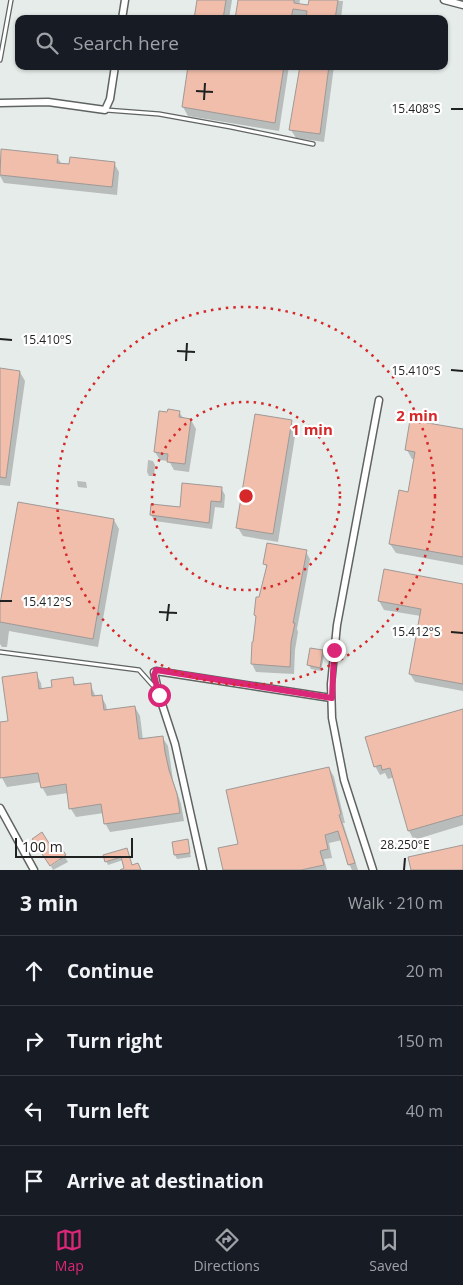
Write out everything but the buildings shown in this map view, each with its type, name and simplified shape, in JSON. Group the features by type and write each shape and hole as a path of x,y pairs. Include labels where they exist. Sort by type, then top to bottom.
{"street":[{"path":"123,15 125,0"},
{"path":"444,0 463,5"},
{"path":"0,103 48,102 105,110 110,99 114,70"},
{"path":"373,870 344,780 332,718 331,684 337,625 379,400"},
{"path":"203,870 175,744 154,675 156,670 332,698"},
{"path":"0,808 34,870"}],"lane":[{"path":"0,60 11,0"},
{"path":"105,110 159,114 313,144"},
{"path":"0,652 139,670 158,691"}],"route":[{"path":"159,695 154,675 156,670 332,698 331,684 334,650"}]}
